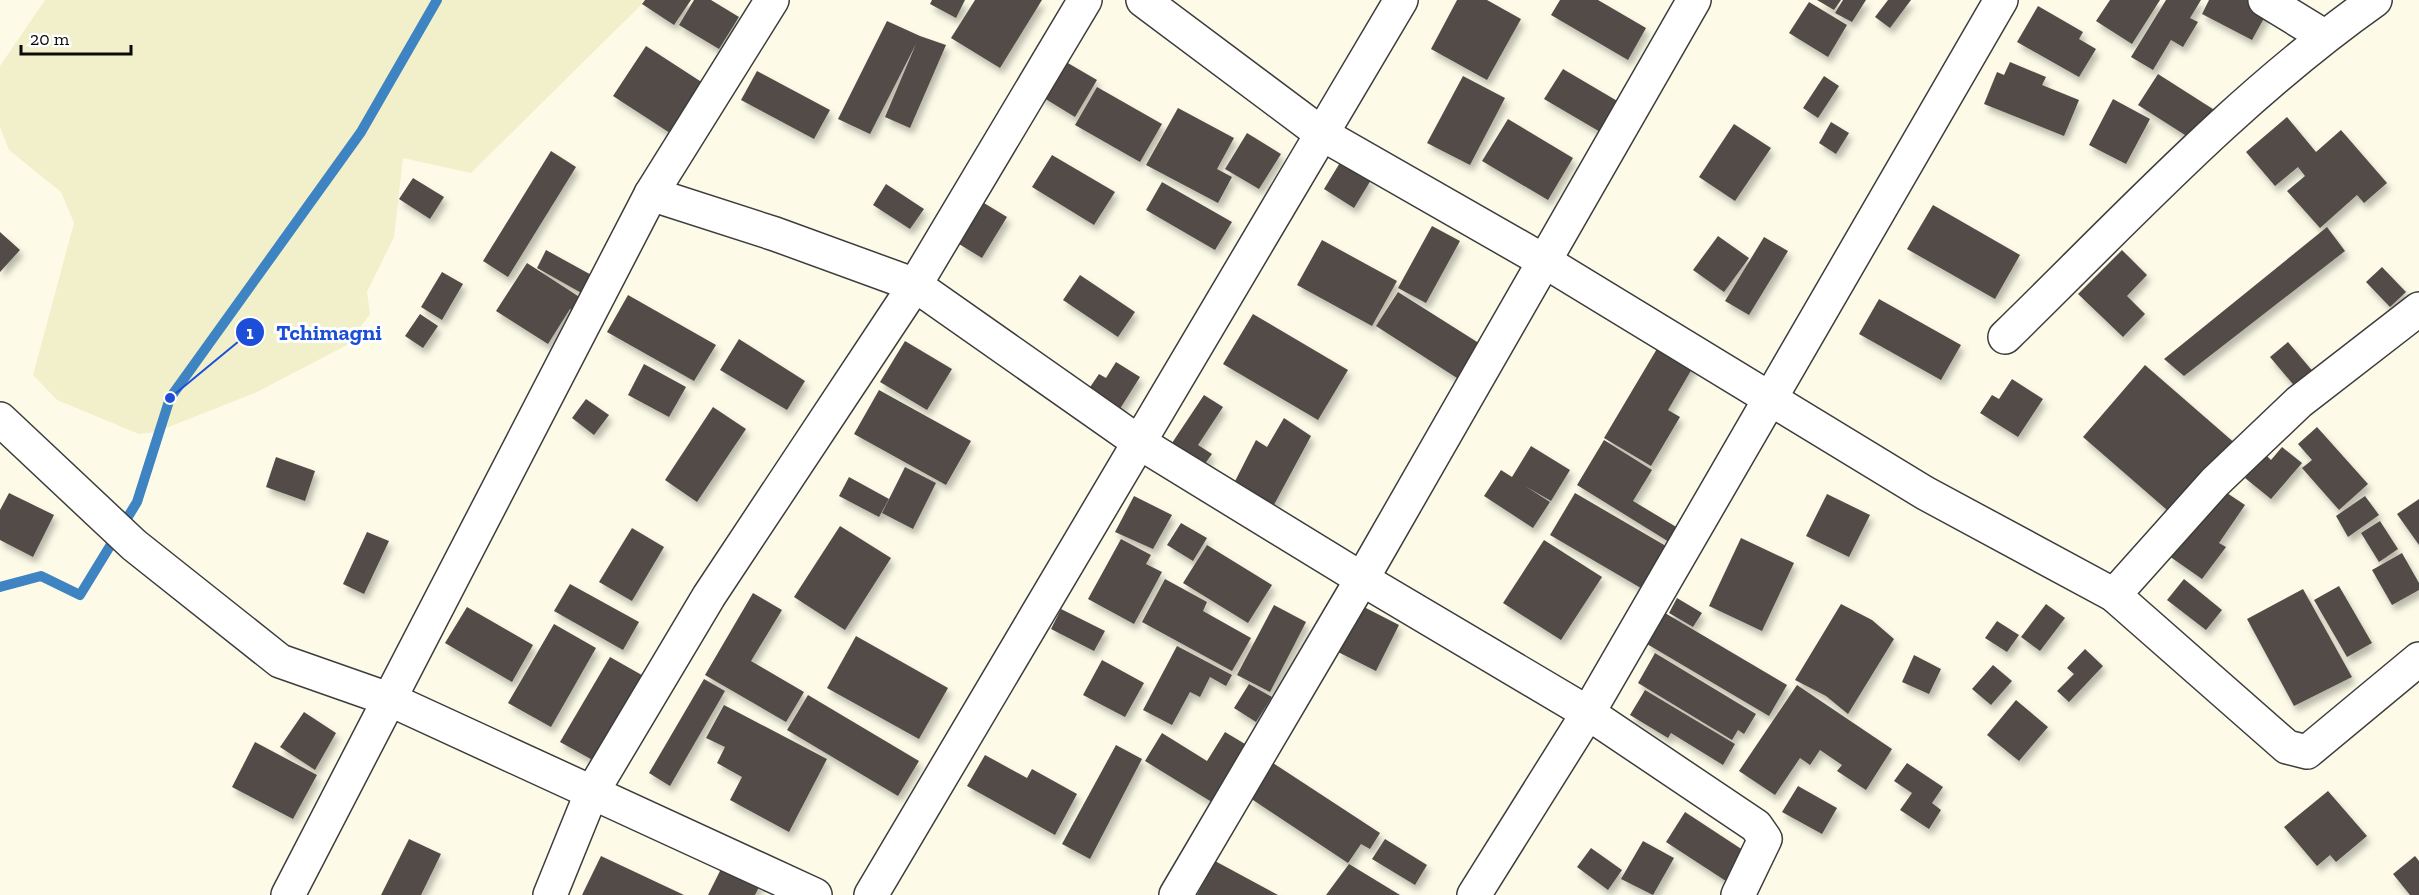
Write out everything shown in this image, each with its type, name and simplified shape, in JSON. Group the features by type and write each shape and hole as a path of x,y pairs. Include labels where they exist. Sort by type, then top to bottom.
{"street":[{"path":"288,895 651,194 772,0"},
{"path":"550,895 591,794 709,596 915,285 1084,0"},
{"path":"1143,0 1322,134 1544,261 1925,493 2114,595 2287,747 2307,752 2419,659"},
{"path":"871,895 1401,0"},
{"path":"1176,895 1362,579 1694,0"},
{"path":"1474,895 1588,713 2001,0"},
{"path":"2265,0 2324,36"},
{"path":"2005,337 2216,132 2324,36 2375,0"},
{"path":"651,194 775,234 915,285 1140,443 1362,579 1588,713 1756,826 1765,839 1738,895"},
{"path":"2114,595 2215,482 2299,402 2419,309"},
{"path":"0,419 134,545 280,661 391,700 591,794 815,895"}],"green space":[{"path":"45,0 643,0 642,4 471,173 403,158 394,237 367,292 370,314 347,345 257,392 156,432 139,434 57,400 33,375 74,223 61,192 9,150 0,127 0,66"}],"building":[{"path":"645,0 691,0 674,25 642,4"},
{"path":"694,0 711,0 739,17 719,49 679,25"},
{"path":"932,0 965,0 956,18 930,4"},
{"path":"975,0 1042,0 1000,68 951,38"},
{"path":"1457,0 1487,0 1521,19 1487,80 1431,49"},
{"path":"1560,0 1598,0 1646,28 1628,60 1551,15"},
{"path":"1817,0 1841,0 1834,10"},
{"path":"1843,0 1866,0 1852,22 1835,13"},
{"path":"1888,0 1911,0 1890,28 1875,17"},
{"path":"2110,0 2160,0 2132,44 2096,21"},
{"path":"2166,0 2201,0 2190,18 2198,22 2183,47 2171,40 2153,70 2131,57"},
{"path":"2209,0 2247,0 2268,11 2252,40 2202,14"},
{"path":"1809,2 1847,25 1828,57 1789,33"},
{"path":"2038,6 2083,32 2079,39 2096,49 2079,77 2017,42"},
{"path":"887,21 946,45 910,128 885,117 916,44 870,134 838,119"},
{"path":"646,46 703,83 670,133 613,96"},
{"path":"1061,59 1097,80 1075,117 1039,95"},
{"path":"2010,62 2046,77 2042,85 2079,100 2064,136 1984,104 1997,72 2004,75"},
{"path":"1563,69 1619,102 1602,133 1544,99"},
{"path":"757,71 830,110 814,139 741,100"},
{"path":"2158,74 2216,111 2196,142 2138,105"},
{"path":"1463,76 1505,98 1470,165 1427,143"},
{"path":"1824,76 1839,86 1818,118 1803,108"},
{"path":"1097,87 1162,124 1140,162 1075,125"},
{"path":"2113,99 2150,119 2126,164 2089,145"},
{"path":"1178,108 1234,138 1217,169 1232,177 1218,203 1146,165"},
{"path":"2287,117 2316,152 2341,130 2387,183 2364,203 2357,195 2320,228 2287,191 2305,176 2298,167 2275,186 2246,152"},
{"path":"1508,119 1573,158 1548,200 1482,161"},
{"path":"1831,122 1849,133 1836,154 1819,143"},
{"path":"1734,124 1771,148 1735,201 1699,177"},
{"path":"1247,133 1281,154 1259,189 1225,169"},
{"path":"551,151 576,167 508,277 483,261"},
{"path":"1052,155 1115,192 1094,225 1032,187"},
{"path":"1341,161 1371,180 1354,208 1324,189"},
{"path":"413,178 444,197 430,219 399,199"},
{"path":"1162,182 1232,222 1215,250 1146,210"},
{"path":"886,184 924,209 910,229 873,205"},
{"path":"984,203 1007,217 982,258 959,244"},
{"path":"1933,205 2020,255 1995,299 1907,249"},
{"path":"1432,226 1460,241 1426,303 1398,288"},
{"path":"2327,227 2345,251 2184,376 2164,359"},
{"path":"0,232 20,250 0,272"},
{"path":"1718,236 1749,258 1724,292 1693,270"},
{"path":"1764,237 1788,251 1749,315 1725,301"},
{"path":"1322,240 1397,281 1372,326 1297,285"},
{"path":"546,250 595,277 585,295 537,268"},
{"path":"2122,250 2147,275 2127,296 2145,314 2123,337 2078,294"},
{"path":"527,263 581,298 573,311 570,309 548,344 496,311"},
{"path":"2382,267 2406,292 2390,307 2366,282"},
{"path":"442,272 463,284 442,320 421,307"},
{"path":"1080,275 1135,312 1118,337 1063,300"},
{"path":"1398,292 1493,352 1471,387 1376,326"},
{"path":"628,295 716,345 694,381 607,332"},
{"path":"1879,299 1961,345 1941,380 1859,334"},
{"path":"420,314 438,326 423,348 405,336"},
{"path":"1253,314 1348,370 1318,420 1223,364"},
{"path":"739,339 805,381 787,410 720,370"},
{"path":"905,341 952,369 927,410 880,382"},
{"path":"1661,342 1696,362 1668,410 1680,417 1651,466 1604,438"},
{"path":"2288,342 2315,374 2297,389 2270,357"},
{"path":"1116,362 1140,377 1118,412 1086,393 1099,374 1106,378"},
{"path":"644,364 686,387 669,417 628,395"},
{"path":"2145,365 2237,445 2174,516 2083,437"},
{"path":"2012,379 2043,399 2018,437 1980,413 1992,395 1999,399"},
{"path":"879,390 971,441 946,485 854,434"},
{"path":"1204,395 1223,407 1198,445 1212,454 1198,473 1166,452"},
{"path":"586,399 609,415 594,435 572,418"},
{"path":"713,407 746,429 697,502 665,480"},
{"path":"1284,418 1311,436 1269,514 1229,493 1256,440 1267,447"},
{"path":"2317,427 2368,484 2339,510 2302,468 2312,460 2298,444"},
{"path":"1604,440 1652,470 1633,501 1683,531 1674,545 1577,485"},
{"path":"1531,446 1570,470 1551,501 1525,486 1550,502 1533,528 1484,496 1501,470 1512,477"},
{"path":"2282,447 2302,463 2271,499 2245,478 2265,454 2271,460"},
{"path":"276,457 315,471 305,501 266,487"},
{"path":"905,467 936,483 913,529 882,513"},
{"path":"849,477 889,499 879,517 839,496"},
{"path":"2218,487 2245,505 2219,543 2226,547 2202,579 2169,556"},
{"path":"9,493 54,515 33,557 0,540 0,510"},
{"path":"1575,493 1671,549 1646,591 1550,535"},
{"path":"1827,494 1870,515 1849,557 1806,536"},
{"path":"1134,496 1172,515 1153,549 1115,532"},
{"path":"2365,496 2379,515 2348,537 2336,516"},
{"path":"2419,499 2419,545 2397,514"},
{"path":"2380,521 2398,549 2379,562 2361,533"},
{"path":"1181,523 1207,538 1193,561 1167,545"},
{"path":"840,526 891,558 845,630 794,597"},
{"path":"632,528 664,547 632,601 599,582"},
{"path":"367,532 389,541 364,594 343,584"},
{"path":"1741,538 1794,563 1762,631 1709,606"},
{"path":"1121,539 1151,555 1146,564 1162,572 1134,624 1088,599"},
{"path":"1544,540 1602,577 1561,640 1503,603"},
{"path":"1207,545 1272,585 1248,623 1183,583"},
{"path":"2402,553 2419,583 2419,590 2392,605 2372,570"},
{"path":"1165,579 1207,602 1203,611 1251,638 1232,671 1142,622"},
{"path":"2184,579 2222,610 2206,630 2167,600"},
{"path":"570,584 639,622 623,650 554,611"},
{"path":"2339,586 2372,643 2347,657 2314,600"},
{"path":"2303,589 2352,677 2294,706 2247,619"},
{"path":"753,593 782,610 751,661 804,692 786,722 705,675"},
{"path":"1677,598 1702,613 1693,627 1669,613"},
{"path":"1841,604 1872,620 1894,639 1848,714 1826,696 1795,680"},
{"path":"2046,604 2065,618 2040,651 2021,637"},
{"path":"1274,605 1306,622 1270,692 1237,675"},
{"path":"1362,606 1399,625 1376,671 1338,652"},
{"path":"467,607 533,645 512,682 445,643"},
{"path":"1061,609 1105,631 1094,651 1051,629"},
{"path":"1665,613 1787,685 1769,716 1647,644"},
{"path":"1997,621 2019,635 2007,652 1985,638"},
{"path":"554,624 596,648 551,727 508,703"},
{"path":"856,636 948,688 919,739 827,688"},
{"path":"1177,646 1232,675 1226,686 1210,677 1200,697 1190,692 1172,725 1143,710"},
{"path":"2085,649 2103,666 2069,702 2057,691 2074,674 2067,668"},
{"path":"1655,653 1756,714 1744,734 1738,730 1732,740 1638,683"},
{"path":"1914,655 1941,669 1929,694 1902,682"},
{"path":"610,657 647,678 598,763 560,742"},
{"path":"1102,660 1144,683 1125,717 1083,695"},
{"path":"1993,665 2012,681 1991,705 1972,689"},
{"path":"704,679 725,691 670,786 649,773"},
{"path":"1249,684 1272,697 1256,722 1234,708"},
{"path":"1797,685 1892,749 1866,790 1837,771 1842,765 1820,750 1810,765 1800,758 1775,795 1739,771"},
{"path":"1645,690 1735,744 1723,765 1671,733 1668,738 1630,715"},
{"path":"808,695 919,761 898,796 787,730"},
{"path":"2016,700 2048,727 2019,761 1987,735"},
{"path":"724,705 827,759 789,832 730,800 742,777 717,763 725,747 706,738"},
{"path":"304,712 336,733 315,770 280,747"},
{"path":"1225,732 1250,747 1215,804 1145,761 1162,733 1207,761"},
{"path":"255,742 317,775 293,819 232,787"},
{"path":"1116,745 1142,759 1090,859 1062,844"},
{"path":"985,755 1027,778 1032,769 1077,794 1055,835 967,786"},
{"path":"1273,763 1380,833 1370,849 1361,844 1348,863 1250,798"},
{"path":"1907,763 1943,787 1932,803 1941,810 1929,829 1900,810 1912,793 1894,781"},
{"path":"1798,786 1837,808 1822,834 1782,812"},
{"path":"2328,791 2367,836 2336,862 2330,855 2317,866 2284,827"},
{"path":"1685,812 1752,856 1732,885 1666,842"},
{"path":"409,839 441,854 421,895 381,895"},
{"path":"1385,839 1427,865 1415,885 1372,859"},
{"path":"1643,841 1674,858 1653,895 1621,879"},
{"path":"1591,848 1622,870 1608,890 1577,867"},
{"path":"601,856 684,895 582,895"},
{"path":"2415,856 2419,861 2419,895 2410,895 2393,874"},
{"path":"1215,861 1278,895 1197,895"},
{"path":"724,863 761,883 755,895 708,895"},
{"path":"1349,864 1400,895 1326,895"}],"waterway":[{"path":"0,587 41,576 80,595 137,502 170,398 361,132 437,0"}],"place":[{"name":"Tchimagni","path":"170,398"}]}
